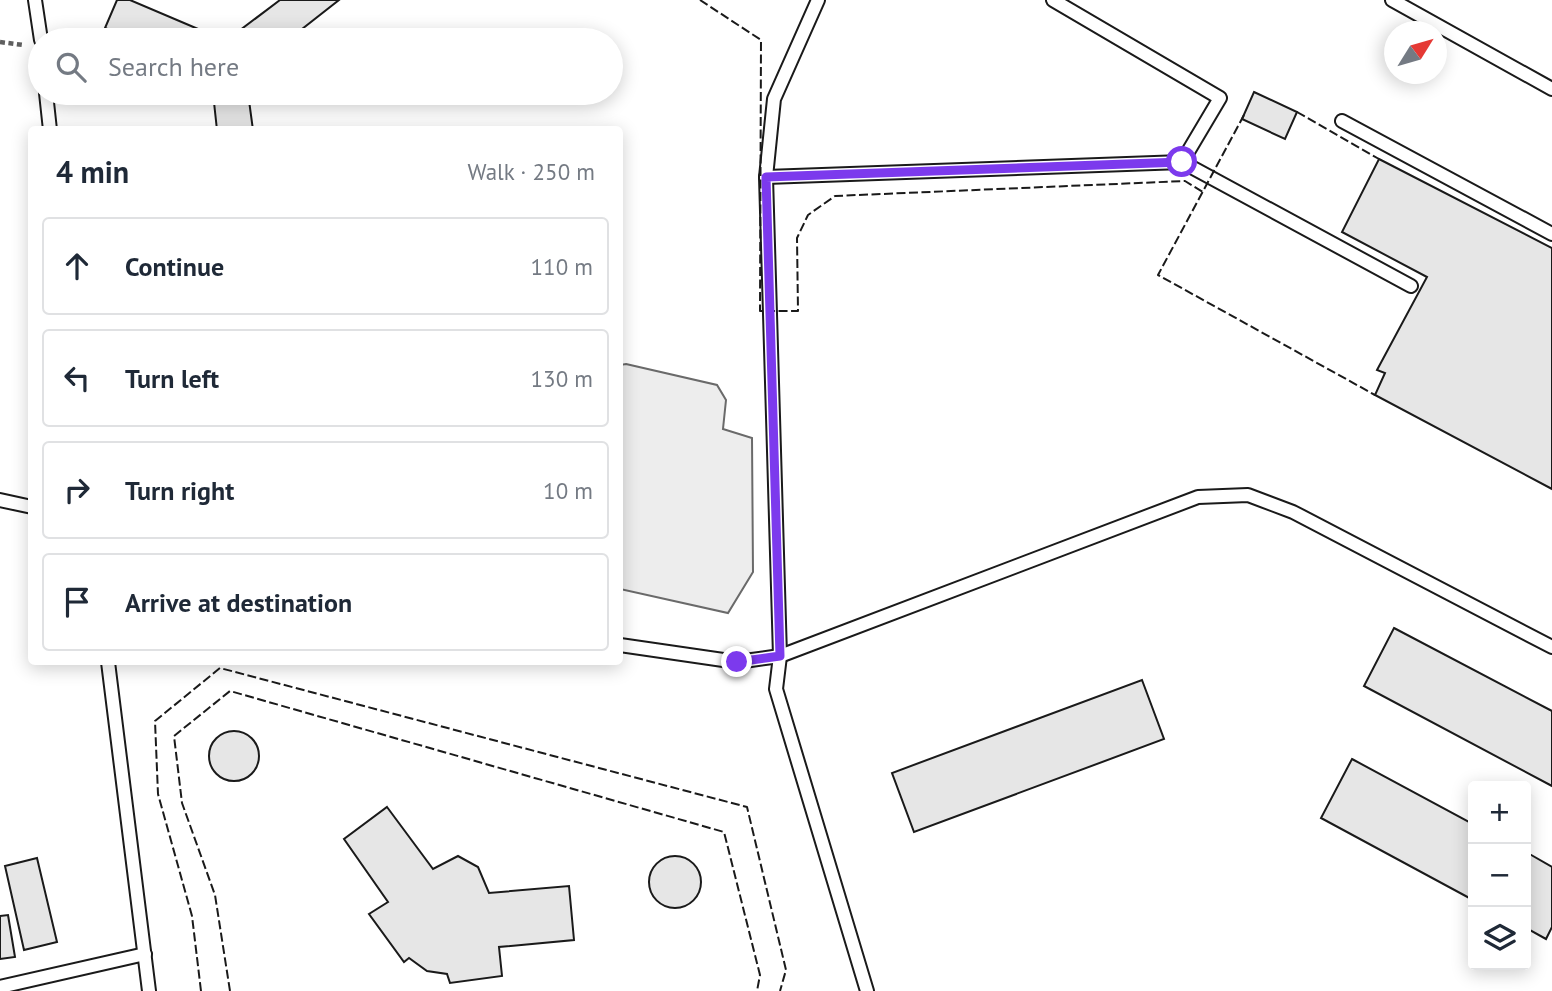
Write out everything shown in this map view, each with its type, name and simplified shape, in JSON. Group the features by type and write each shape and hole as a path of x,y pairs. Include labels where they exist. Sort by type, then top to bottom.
{"lane":[{"path":"34,28 35,0"},
{"path":"818,0 774,99 766,177 780,656 776,689 867,991"},
{"path":"1053,0 1220,99 1182,162"},
{"path":"1392,0 1552,89"},
{"path":"47,105 50,126"},
{"path":"1342,121 1552,234"},
{"path":"766,177 1182,162 1411,286"},
{"path":"623,645 737,662 780,656 1198,498 1248,495 1293,512 1552,647"},
{"path":"0,500 28,506"},
{"path":"108,665 149,991"},
{"path":"0,987 145,954"}],"path":[{"path":"0,42 28,43"}],"shaded area":[{"path":"623,364 717,385 726,400 723,429 752,438 753,572 728,613 623,590"}],"building":[{"path":"117,0 130,0 196,28 105,28"},
{"path":"280,0 339,0 303,28 243,28"},
{"path":"1254,92 1297,112 1285,139 1242,119"},
{"path":"214,105 250,105 252,126 217,126"},
{"path":"1379,159 1552,248 1552,489 1375,395 1385,373 1377,370 1427,277 1342,232"},
{"path":"1394,628 1552,711 1552,786 1364,686"},
{"path":"1142,680 1164,739 914,832 892,773"},
{"path":"234,731 252,738 259,756 252,774 234,781 216,774 209,756 216,738"},
{"path":"1352,759 1468,821 1468,897 1321,818"},
{"path":"387,807 433,869 458,856 478,867 489,893 569,886 574,940 499,947 502,976 450,983 447,974 427,971 409,958 404,962 369,914 388,902 344,839"},
{"path":"1531,855 1552,867 1552,927 1546,939 1531,931"},
{"path":"675,856 685,858 693,864 699,872 699,892 693,900 685,906 675,908 665,906 657,900 651,892 649,882 651,872 657,864 665,858"},
{"path":"37,858 57,942 24,950 5,866"},
{"path":"8,915 15,957 0,959 0,916"}],"fence":[{"path":"700,0 761,40 760,311 798,311 797,238 808,215 835,196 1185,181 1203,192"},
{"path":"1297,112 1379,159"},
{"path":"1244,115 1158,275 1375,395"},
{"path":"201,991 192,916 158,794 155,721 220,668 747,807 786,970 780,991"},
{"path":"230,991 215,895 182,803 174,736 230,691 724,832 760,975 757,991"}],"route":[{"path":"737,662 780,656 766,177 830,177 1182,162"}]}
